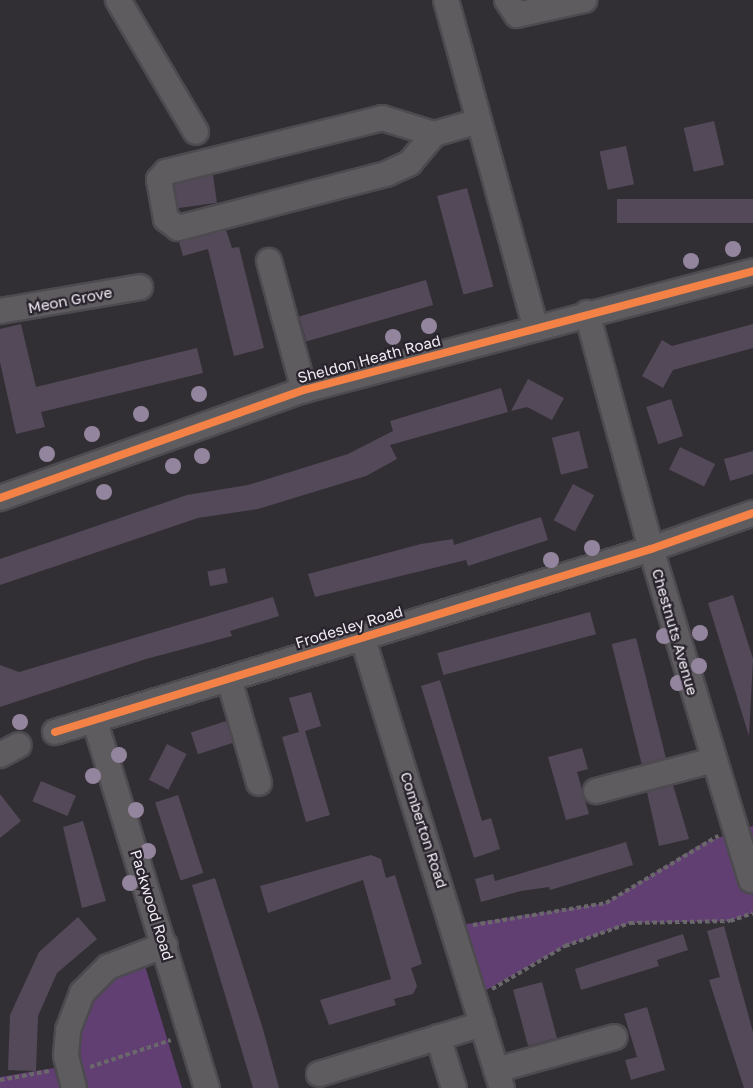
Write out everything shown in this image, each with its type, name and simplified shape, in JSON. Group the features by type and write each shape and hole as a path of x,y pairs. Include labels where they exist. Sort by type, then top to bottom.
{"street":[{"path":"118,0 196,132"},
{"path":"446,0 496,174 535,326"},
{"path":"507,0 517,15 584,0"},
{"path":"434,134 410,163 386,174 178,228 166,219 159,180 166,172 382,118 434,134 479,121"},
{"name":"Sheldon Heath Road","path":"269,261 304,390"},
{"name":"Sheldon Heath Road","path":"0,498 304,390 535,326 753,271"},
{"name":"Meon Grove","path":"0,311 140,287"},
{"name":"Chestnuts Avenue","path":"586,314 712,760 751,879"},
{"name":"Frodesley Road","path":"55,732 95,722 362,636 651,549 753,513"},
{"name":"Comberton Road","path":"362,636 454,926 499,1079"},
{"path":"229,679 259,783"},
{"name":"Packwood Road","path":"95,722 207,1088"},
{"path":"596,791 712,760"},
{"path":"70,1077 68,1030 87,986 127,956 165,945"},
{"path":"319,1074 483,1024"},
{"path":"438,1037 454,1088"},
{"path":"499,1079 615,1037"}],"path":[{"path":"454,926 606,903 734,829"},
{"path":"487,991 565,946 630,923 730,921 753,913"},
{"path":"0,1080 70,1077 191,1033"}],"shaded area":[{"path":"753,826 753,913 730,921 630,923 565,946 479,994 454,926 606,903 703,843"},
{"path":"145,966 182,1088 85,1088 78,1077 77,1036 93,999 120,971"},
{"path":"54,1068 60,1088 0,1088 0,1077"}],"building":[{"path":"714,121 724,165 694,172 684,128"},
{"path":"626,146 634,184 608,190 600,152"},
{"path":"213,175 217,203 177,208 173,181"},
{"path":"467,188 493,287 463,295 437,196"},
{"path":"617,199 753,199 753,223 617,223"},
{"path":"226,230 232,248 239,247 264,348 234,356 208,249 183,256 179,242"},
{"path":"426,280 433,305 306,341 299,316"},
{"path":"21,324 36,387 197,348 203,373 41,412 45,427 16,434 0,362 0,329"},
{"path":"753,324 753,348 673,370 663,388 642,376 662,340 672,346"},
{"path":"528,379 564,398 552,420 527,407 511,411"},
{"path":"501,388 508,412 390,445 397,459 366,476 258,509 198,518 0,585 0,559 187,495 248,485 348,454 393,431 390,421"},
{"path":"671,399 683,436 658,444 646,407"},
{"path":"579,431 588,468 561,475 552,438"},
{"path":"680,447 715,464 704,487 669,469"},
{"path":"753,451 753,474 730,481 724,459"},
{"path":"573,484 594,495 575,531 554,520"},
{"path":"541,517 548,540 468,566 466,560 315,597 308,574 421,544 453,539 454,545"},
{"path":"225,568 228,583 210,586 207,571"},
{"path":"733,595 753,659 749,736 708,603"},
{"path":"273,597 279,616 230,631 232,636 146,659 0,707 0,665 19,672"},
{"path":"590,612 596,634 443,675 437,653"},
{"path":"636,638 666,758 642,764 612,644"},
{"path":"440,680 482,821 491,818 500,849 474,858 421,686"},
{"path":"311,692 321,726 305,731 330,815 306,822 282,737 299,732 289,698"},
{"path":"226,721 233,743 198,754 191,732"},
{"path":"167,744 187,754 168,790 149,780"},
{"path":"582,748 588,769 577,772 589,814 566,820 548,757"},
{"path":"41,781 76,796 67,816 32,801"},
{"path":"673,785 689,839 659,846 647,792"},
{"path":"0,794 21,821 0,838"},
{"path":"178,795 203,873 181,880 155,802"},
{"path":"83,821 106,901 82,908 63,827"},
{"path":"626,842 633,865 550,890 549,887 521,891 481,902 475,879 493,874 495,881"},
{"path":"371,855 381,859 386,878 395,875 422,964 411,968 417,986 413,994 394,999 396,1005 329,1025 320,1000 391,979 363,880 268,913 260,886"},
{"path":"215,878 263,1029 279,1088 253,1088 192,885"},
{"path":"78,917 97,939 57,973 38,1016 36,1071 8,1070 10,1015 39,952"},
{"path":"724,926 753,1032 753,1088 744,1088 709,980 720,977 707,931"},
{"path":"683,934 688,950 657,960 659,966 581,990 575,969"},
{"path":"542,982 557,1038 528,1046 513,990"},
{"path":"647,1007 665,1070 631,1080 625,1060 637,1057 624,1014"}],"cycle path":[{"path":"0,498 304,390 753,271"},
{"path":"55,732 651,549 753,513"}]}
